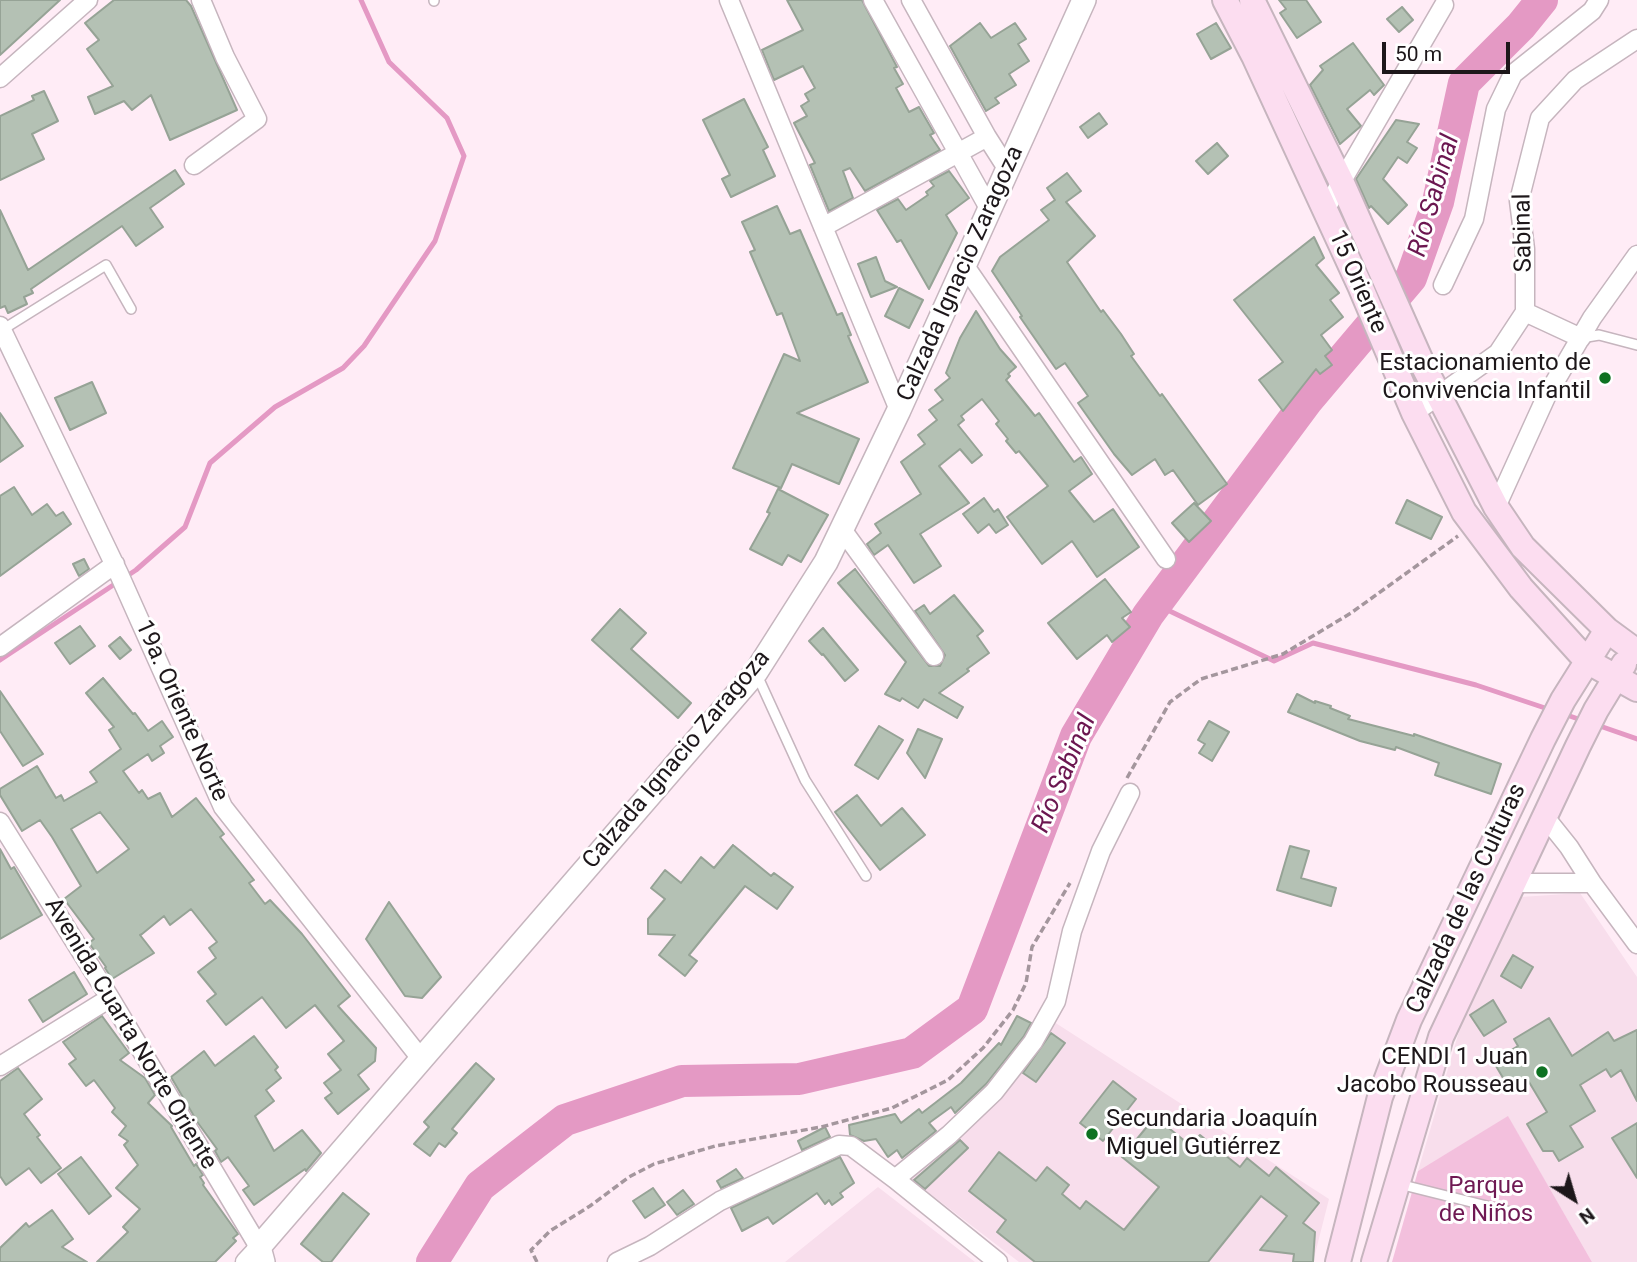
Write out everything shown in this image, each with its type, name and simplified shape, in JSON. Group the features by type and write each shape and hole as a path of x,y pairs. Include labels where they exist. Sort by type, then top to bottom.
{"main road":[{"name":"15 Oriente","path":"1225,0 1254,56 1361,288 1414,413 1464,512 1521,588 1587,660 1637,689"},
{"name":"15 Oriente","path":"1252,0 1342,183 1421,361 1496,507 1523,547 1606,631 1635,651"},
{"name":"Calzada de las Culturas","path":"1338,1262 1380,1097 1409,1020 1543,739 1563,700 1606,631"},
{"name":"Calzada de las Culturas","path":"1374,1262 1441,1037 1596,710 1635,651"},
{"path":"1424,985 1460,997"}],"street":[{"path":"0,78 88,0"},
{"path":"194,164 257,119 225,57 201,0"},
{"path":"729,0 899,410"},
{"path":"873,0 990,210"},
{"path":"911,0 1008,170"},
{"name":"Calzada Ignacio Zaragoza","path":"256,1257 756,672 826,562 899,410 1084,0"},
{"path":"1443,285 1474,219 1496,109 1513,74 1592,11 1599,0"},
{"path":"1325,210 1444,5"},
{"name":"Sabinal","path":"1525,312 1525,250 1519,201 1540,118 1575,80 1637,39"},
{"path":"823,227 987,137"},
{"path":"1496,507 1546,397 1581,338 1637,256"},
{"path":"965,266 1166,559"},
{"path":"1414,413 1498,353 1525,312 1581,338"},
{"name":"19a. Oriente Norte","path":"1,328 117,569 223,807 422,1060"},
{"path":"841,528 934,656"},
{"path":"0,647 117,569"},
{"path":"895,1179 949,1135 994,1092 1033,1042 1056,1001 1072,931 1126,791"},
{"path":"1545,817 1636,941"},
{"name":"Avenida Cuarta Norte Oriente","path":"0,822 110,998 256,1257"},
{"path":"1514,883 1592,883"},
{"path":"0,1066 110,998"},
{"path":"617,1262 650,1246 720,1200 839,1145 851,1146 998,1262"}],"lane":[{"path":"1,328 106,265 131,309"},
{"path":"1581,338 1599,335 1637,345"},
{"path":"756,672 805,780 866,876"},
{"path":"1397,1183 1527,1216"}],"path":[{"path":"1126,791 1170,702 1201,679 1283,654 1351,613 1474,524"},
{"path":"537,1262 531,1250 550,1231 629,1177 654,1164 715,1146 821,1127 892,1108 948,1080 983,1048 1013,1010 1026,983 1032,947 1070,882"}],"shaded area":[{"name":"CENDI 1 Juan Jacobo Rousseau","path":"1580,893 1637,977 1637,1262 1592,1262 1508,1117 1418,1171 1460,1028 1521,897"},
{"name":"Secundaria Joaquín Miguel Gutiérrez","path":"1051,1020 1329,1199 1313,1262 1019,1262 907,1176"},
{"path":"878,1187 975,1262 785,1262"}],"green space":[{"name":"Parque de Niños","path":"1508,1116 1592,1262 1392,1262 1418,1171"}],"building":[{"path":"0,0 60,0 0,55"},
{"path":"114,0 186,0 237,110 170,140 151,95 132,110 124,101 95,114 88,97 113,86 87,49 99,40 85,23"},
{"path":"787,0 862,0 897,67 894,68 903,84 896,88 909,112 919,107 934,133 930,135 940,150 865,191 850,168 843,171 853,198 829,211 810,165 815,163 794,123 807,116 801,106 809,101 805,94 815,88 803,66 774,80 762,50 803,30"},
{"path":"1279,0 1306,0 1321,22 1297,38 1280,13 1286,9"},
{"path":"1402,7 1413,20 1399,32 1387,19"},
{"path":"980,23 991,38 1015,23 1026,39 1018,44 1029,61 1009,74 1016,85 995,98 999,103 986,111 950,46"},
{"path":"1216,23 1231,48 1211,59 1197,34"},
{"path":"1353,43 1384,85 1374,95 1370,90 1347,109 1361,126 1340,144 1310,85 1323,70 1320,66"},
{"path":"44,91 58,121 32,134 44,159 0,180 0,116 34,100 32,96"},
{"path":"744,99 768,147 763,150 775,176 731,197 722,179 730,175 703,120"},
{"path":"1099,113 1107,124 1088,138 1080,127"},
{"path":"1396,120 1419,124 1407,142 1417,148 1407,163 1398,157 1383,179 1407,205 1388,224 1371,206 1369,208 1356,179"},
{"path":"1217,143 1228,156 1208,174 1196,161"},
{"path":"175,170 184,184 150,208 163,227 136,246 122,226 31,289 33,293 24,297 27,304 8,313 5,306 0,308 0,210 28,270"},
{"path":"949,171 969,198 946,215 957,233 929,289 901,240 897,242 877,210 898,199 906,210 928,195 926,192 934,186 930,181"},
{"path":"1067,173 1081,191 1066,202 1095,236 1067,262 1101,312 1103,310 1121,334 1134,354 1131,356 1227,484 1198,505 1173,470 1165,475 1155,459 1132,475 1078,403 1088,396 1065,363 1056,369 992,271 1000,257 1049,220 1041,210 1055,200 1047,188"},
{"path":"777,206 790,234 800,230 837,315 842,313 851,335 848,336 868,382 797,413 859,439 839,484 792,464 781,488 733,468 784,354 800,361 782,313 777,315 750,252 755,250 742,222"},
{"path":"1314,237 1324,258 1316,265 1339,293 1330,300 1343,317 1321,335 1332,350 1325,356 1332,365 1320,374 1316,369 1283,411 1259,380 1283,362 1234,300"},
{"path":"876,257 885,281 897,287 871,297 858,264"},
{"path":"899,288 923,300 909,328 885,316"},
{"path":"976,311 1000,349 1016,367 1006,380 1035,416 1039,413 1074,462 1081,457 1092,474 1069,491 1094,522 1113,509 1139,547 1097,577 1072,541 1042,564 1007,517 1048,486 1019,451 1016,453 1006,441 1008,439 996,424 999,421 982,399 961,416 964,420 958,425 982,455 972,463 960,449 939,466 969,503 920,534 941,566 914,583 888,545 874,555 867,544 881,533 875,524 921,494 901,462 925,444 918,435 937,420 929,410 943,400 935,390 950,378 946,373 960,338"},
{"path":"92,382 106,413 70,430 55,398"},
{"path":"0,413 23,446 0,462"},
{"path":"14,487 32,515 47,504 56,516 63,512 71,524 0,576 0,496"},
{"path":"778,489 828,515 801,562 788,555 782,565 750,549 770,513 767,512"},
{"path":"984,498 994,512 998,509 1008,525 996,533 989,524 978,533 963,514"},
{"path":"1407,500 1442,517 1431,539 1396,523"},
{"path":"1194,503 1211,521 1189,542 1172,523"},
{"path":"84,559 89,569 79,576 73,564"},
{"path":"855,569 929,666 940,666 945,655 915,611 924,605 930,614 954,595 983,631 977,636 989,653 939,693 963,707 957,718 924,699 918,708 902,698 900,701 885,694 906,662 838,583"},
{"path":"1105,579 1131,612 1122,618 1130,627 1112,642 1107,635 1077,659 1048,623"},
{"path":"620,609 646,633 631,649 691,703 678,718 592,640"},
{"path":"80,626 95,646 70,664 55,643"},
{"path":"823,628 858,670 845,681 809,641"},
{"path":"120,637 131,650 120,659 109,646"},
{"path":"103,678 148,731 162,721 173,737 160,746 164,753 152,761 148,754 123,771 139,793 142,790 148,799 160,793 172,817 196,798 224,834 220,837 254,880 249,883 265,904 270,900 302,934 350,996 338,1006 376,1048 375,1061 358,1075 369,1089 338,1114 325,1098 332,1093 324,1083 341,1070 328,1054 344,1041 315,1005 286,1028 262,997 226,1025 207,1001 216,994 198,972 216,958 209,948 217,942 191,909 170,925 164,916 140,935 154,953 112,979 89,943 94,939 64,899 81,886 52,837 40,820 22,831 0,795 0,789 37,766 56,798 61,795 64,801 97,782 90,772 121,749 109,730 114,727 86,693","holes":["100,812 129,849 97,873 71,829"]},
{"path":"0,691 43,754 23,766 0,731"},
{"path":"1297,694 1315,703 1331,706 1330,708 1350,716 1348,719 1414,734 1501,764 1491,794 1435,775 1439,763 1396,747 1395,750 1360,741 1288,712"},
{"path":"1209,721 1229,732 1212,761 1199,753 1205,744 1198,740"},
{"path":"879,726 903,740 878,779 855,765"},
{"path":"918,729 942,739 925,778 907,753"},
{"path":"857,795 881,826 902,808 925,835 880,870 835,812"},
{"path":"733,845 771,876 774,873 793,887 777,909 745,886 689,955 697,961 685,976 659,955 675,935 648,934 648,919 665,899 651,888 665,870 681,883 701,857 714,868"},
{"path":"1290,846 1309,851 1301,878 1336,888 1331,906 1277,890"},
{"path":"0,849 11,869 14,867 42,915 0,939"},
{"path":"389,902 441,977 422,998 405,996 366,939"},
{"path":"1513,955 1533,967 1521,988 1501,976"},
{"path":"74,972 87,994 43,1022 29,1000"},
{"path":"1493,1000 1506,1022 1484,1036 1470,1015"},
{"path":"102,1016 129,1053 120,1060 145,1078 155,1095 148,1103 172,1126 194,1166 196,1164 203,1175 200,1177 203,1185 238,1234 233,1238 236,1241 215,1262 97,1262 128,1232 123,1227 140,1209 116,1188 138,1165 124,1145 128,1141 119,1135 126,1126 112,1112 115,1108 94,1080 86,1086 69,1064 76,1059 63,1042"},
{"path":"1017,1016 1031,1023 986,1084 955,1113 951,1107 929,1123 936,1131 902,1158 897,1150 888,1157 876,1139 864,1141 850,1135 849,1125 895,1114 901,1123 919,1109 922,1113 961,1083 999,1043 1001,1045"},
{"path":"1549,1018 1572,1056 1608,1032 1614,1041 1637,1030 1637,1101 1621,1070 1611,1077 1606,1069 1580,1085 1595,1111 1570,1126 1583,1147 1559,1161 1553,1151 1543,1151 1527,1124 1547,1112 1526,1077 1509,1088 1493,1061 1518,1046 1514,1039"},
{"path":"1051,1033 1065,1043 1036,1082 1023,1073"},
{"path":"254,1036 278,1067 275,1070 281,1078 266,1090 274,1101 255,1116 274,1151 302,1130 321,1153 306,1171 305,1169 254,1205 243,1190 249,1186 228,1157 221,1162 215,1151 217,1149 171,1077 204,1051 215,1066"},
{"path":"476,1063 494,1079 452,1129 457,1133 445,1147 439,1143 430,1156 414,1144 429,1127 424,1122"},
{"path":"18,1068 42,1099 24,1114 40,1135 37,1137 61,1168 41,1183 29,1168 6,1185 0,1176 0,1081"},
{"path":"1113,1081 1136,1099 1103,1141 1080,1123"},
{"path":"1155,1117 1191,1146 1200,1135 1240,1167 1247,1158 1269,1176 1276,1167 1319,1203 1303,1223 1315,1232 1313,1262 1293,1262 1294,1254 1260,1250 1287,1216 1261,1196 1208,1262 1035,1262 997,1232 1006,1220 969,1191 999,1152 1036,1181 1047,1167 1069,1185 1062,1194 1080,1209 1086,1201 1124,1230 1159,1187 1122,1157"},
{"path":"1637,1123 1637,1178 1612,1138"},
{"path":"825,1127 830,1137 802,1150 798,1141"},
{"path":"960,1140 968,1148 925,1189 914,1180"},
{"path":"81,1157 111,1196 89,1214 58,1174"},
{"path":"840,1157 854,1183 840,1193 843,1197 832,1205 829,1200 825,1204 817,1193 773,1224 768,1217 742,1231 731,1208"},
{"path":"736,1169 743,1178 721,1188 717,1181"},
{"path":"653,1188 665,1205 645,1218 633,1201"},
{"path":"683,1190 694,1204 677,1215 667,1202"},
{"path":"343,1193 369,1214 331,1262 323,1262 301,1244"},
{"path":"52,1210 73,1239 62,1247 87,1262 0,1262 0,1248 26,1223 29,1227"}],"waterway":[{"path":"0,660 136,570 185,527 210,463 275,407 343,368 364,346 435,241 464,156 447,118 389,62 361,0"},
{"name":"Río Sabinal","path":"432,1262 480,1186 565,1120 682,1081 799,1079 912,1053 972,1009 1076,736 1148,615 1307,401 1411,278 1438,202 1464,83 1521,26 1542,0"},
{"path":"1155,604 1274,661 1313,643 1476,685 1551,710"},
{"path":"1564,714 1584,721"},
{"path":"1597,725 1637,739"}],"place":[{"name":"Estacionamiento de Convivencia Infantil","path":"1605,378"},
{"name":"CENDI 1 Juan Jacobo Rousseau","path":"1542,1072"},
{"name":"Secundaria Joaquín Miguel Gutiérrez","path":"1092,1134"}]}
